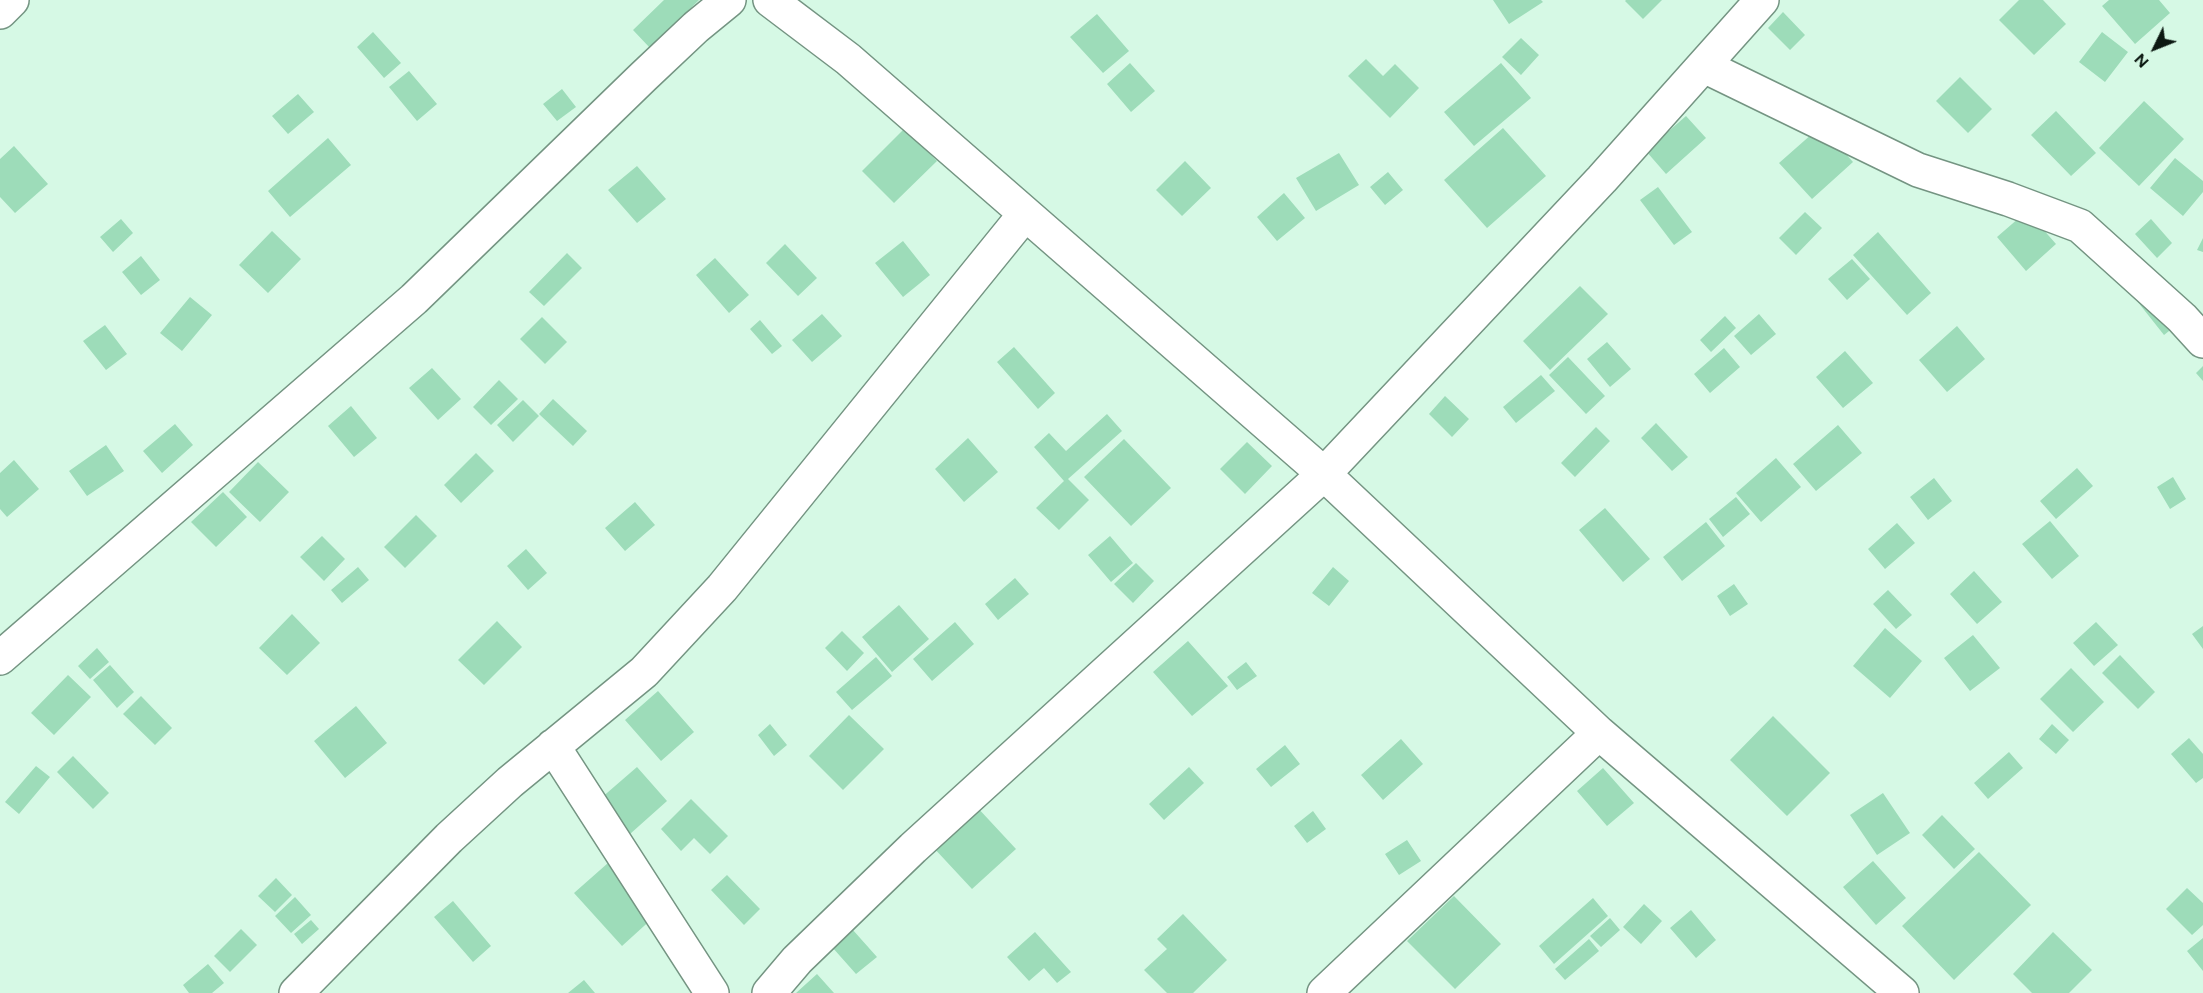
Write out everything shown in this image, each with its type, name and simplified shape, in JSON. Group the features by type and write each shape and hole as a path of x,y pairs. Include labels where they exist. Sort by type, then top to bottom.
{"street":[{"path":"0,12 12,0"},
{"path":"0,657 414,299 666,55 729,0"},
{"path":"770,0 848,59 1324,474 1599,733 1902,993"},
{"path":"769,993 797,960 913,848 1324,474 1602,179 1762,0"},
{"path":"1704,66 1918,170 2008,199 2080,226 2182,318 2203,341"},
{"path":"296,993 449,838 510,782 644,672 722,588 1024,214"},
{"path":"1324,993 1599,733"},
{"path":"553,746 712,993"}],"building":[{"path":"664,0 699,0 650,48 633,30"},
{"path":"1493,0 1541,0 1543,2 1509,24"},
{"path":"1626,0 1662,0 1643,19"},
{"path":"2019,0 2043,0 2066,24 2034,55 1999,20"},
{"path":"2109,0 2159,0 2170,13 2135,44 2102,6"},
{"path":"1783,12 1805,35 1790,50 1768,28"},
{"path":"1097,14 1129,51 1103,73 1070,37"},
{"path":"373,32 401,63 384,78 357,47"},
{"path":"2102,32 2128,52 2105,82 2079,62"},
{"path":"1521,38 1539,55 1521,75 1502,57"},
{"path":"1366,59 1383,76 1395,64 1419,88 1390,118 1348,76"},
{"path":"1130,63 1155,91 1131,112 1107,84"},
{"path":"1501,63 1531,98 1474,146 1444,112"},
{"path":"409,71 437,104 417,121 389,87"},
{"path":"1960,77 1992,109 1968,133 1936,101"},
{"path":"562,89 576,107 557,121 543,104"},
{"path":"298,94 314,112 288,134 272,116"},
{"path":"2144,101 2184,139 2139,186 2099,148"},
{"path":"2056,111 2096,153 2071,176 2031,135"},
{"path":"1686,116 1706,138 1666,174 1646,151"},
{"path":"1821,126 1853,162 1812,199 1779,163"},
{"path":"905,128 937,161 894,203 862,171"},
{"path":"1503,128 1546,176 1487,228 1444,180"},
{"path":"328,138 351,165 290,217 268,191"},
{"path":"14,146 48,184 15,213 0,197 0,159"},
{"path":"1339,153 1359,185 1316,211 1296,178"},
{"path":"2175,158 2203,181 2203,192 2183,216 2150,188"},
{"path":"1185,161 1211,188 1182,216 1156,190"},
{"path":"637,166 666,199 637,223 608,190"},
{"path":"1388,172 1403,190 1385,205 1370,187"},
{"path":"1658,187 1692,232 1674,245 1640,200"},
{"path":"1284,193 1305,218 1277,241 1257,217"},
{"path":"2027,211 2056,244 2026,271 1997,237"},
{"path":"1805,212 1822,228 1796,255 1779,238"},
{"path":"121,219 133,233 113,252 100,237"},
{"path":"2151,219 2172,243 2157,258 2135,234"},
{"path":"272,231 301,259 268,293 239,265"},
{"path":"1878,232 1931,293 1907,315 1853,255"},
{"path":"2203,238 2203,252 2197,250"},
{"path":"903,241 930,275 903,297 875,263"},
{"path":"785,244 817,278 798,296 766,263"},
{"path":"567,253 582,268 544,306 529,292"},
{"path":"141,256 160,280 141,295 122,272"},
{"path":"715,258 749,295 729,313 696,275"},
{"path":"1852,259 1870,279 1847,300 1828,279"},
{"path":"1580,286 1608,314 1550,370 1523,341"},
{"path":"2152,289 2179,323 2164,335 2137,301"},
{"path":"190,297 212,315 182,351 160,333"},
{"path":"822,314 842,336 812,362 792,340"},
{"path":"1759,314 1776,334 1751,355 1734,336"},
{"path":"1725,316 1736,328 1711,352 1700,340"},
{"path":"542,317 567,342 545,364 520,339"},
{"path":"760,320 782,346 772,354 750,329"},
{"path":"105,325 127,354 106,370 83,341"},
{"path":"1957,326 1985,359 1947,392 1919,360"},
{"path":"1607,342 1631,369 1610,387 1587,359"},
{"path":"1014,347 1055,393 1038,409 997,362"},
{"path":"1724,348 1740,367 1710,393 1694,374"},
{"path":"1845,351 1873,383 1843,408 1816,377"},
{"path":"1568,357 1605,396 1586,414 1549,375"},
{"path":"2203,366 2203,381 2196,373"},
{"path":"432,368 461,399 438,420 409,388"},
{"path":"1541,375 1555,391 1516,423 1503,407"},
{"path":"499,380 518,399 491,425 473,407"},
{"path":"1445,396 1469,419 1452,437 1429,414"},
{"path":"553,399 587,431 573,446 539,414"},
{"path":"523,400 539,416 513,442 497,425"},
{"path":"351,406 377,438 354,457 328,426"},
{"path":"1107,414 1122,431 1068,479 1089,500 1059,530 1036,508 1064,481 1034,447 1049,433 1066,451"},
{"path":"1656,423 1688,457 1672,471 1641,438"},
{"path":"175,424 193,445 162,473 143,451"},
{"path":"1838,425 1862,453 1816,491 1793,464"},
{"path":"1596,427 1610,441 1575,477 1561,463"},
{"path":"968,438 998,472 964,502 935,469"},
{"path":"1124,439 1171,488 1131,526 1084,477"},
{"path":"1247,442 1272,466 1245,494 1220,469"},
{"path":"106,445 124,471 87,496 69,471"},
{"path":"476,453 494,471 461,503 444,485"},
{"path":"1776,458 1801,487 1761,522 1736,493"},
{"path":"14,460 39,489 7,517 0,509 0,473"},
{"path":"258,462 289,492 260,522 229,492"},
{"path":"2077,468 2093,486 2056,519 2040,501"},
{"path":"2173,477 2186,499 2170,509 2157,487"},
{"path":"1934,478 1952,501 1928,520 1910,497"},
{"path":"223,492 247,517 216,547 191,522"},
{"path":"1736,497 1750,514 1723,537 1709,519"},
{"path":"635,502 655,525 625,551 605,528"},
{"path":"1605,508 1650,559 1623,582 1579,530"},
{"path":"416,515 437,536 405,568 384,547"},
{"path":"2050,521 2079,556 2052,579 2022,544"},
{"path":"1706,522 1725,546 1682,581 1663,557"},
{"path":"1897,523 1915,543 1885,569 1868,549"},
{"path":"322,536 345,559 324,581 300,557"},
{"path":"1110,536 1133,563 1111,582 1088,555"},
{"path":"526,549 547,573 528,590 507,566"},
{"path":"1136,563 1154,581 1133,603 1114,584"},
{"path":"358,567 369,580 342,603 331,590"},
{"path":"1333,567 1349,581 1329,606 1312,593"},
{"path":"1974,571 2002,602 1977,624 1950,594"},
{"path":"1015,578 1029,594 998,620 985,604"},
{"path":"1734,584 1748,604 1730,616 1717,596"},
{"path":"1888,590 1912,615 1896,629 1873,604"},
{"path":"899,605 929,639 892,672 862,637"},
{"path":"292,614 320,643 287,675 259,648"},
{"path":"497,621 522,647 484,685 458,660"},
{"path":"955,622 974,644 932,681 913,659"},
{"path":"2096,622 2118,645 2094,666 2073,643"},
{"path":"2203,626 2203,649 2192,634"},
{"path":"1885,628 1922,661 1890,698 1853,666"},
{"path":"842,631 864,653 847,671 825,648"},
{"path":"1973,635 2000,668 1970,691 1944,658"},
{"path":"1188,641 1228,686 1192,716 1153,672"},
{"path":"97,648 109,662 90,679 78,666"},
{"path":"2120,655 2155,692 2138,709 2102,673"},
{"path":"876,657 892,676 852,710 836,692"},
{"path":"1246,662 1257,676 1237,690 1227,677"},
{"path":"110,665 134,692 117,708 93,680"},
{"path":"2071,668 2104,702 2073,732 2040,699"},
{"path":"68,675 91,697 54,735 31,713"},
{"path":"658,691 694,732 661,761 625,720"},
{"path":"141,696 172,728 155,745 123,714"},
{"path":"356,706 387,743 345,778 314,741"},
{"path":"849,715 884,749 843,790 809,756"},
{"path":"1773,716 1830,773 1787,816 1730,760"},
{"path":"770,724 787,745 774,756 758,735"},
{"path":"2052,724 2069,740 2056,754 2039,739"},
{"path":"2189,738 2203,754 2203,778 2196,783 2171,754"},
{"path":"1401,739 1423,764 1383,800 1361,775"},
{"path":"1285,745 1300,764 1271,787 1256,769"},
{"path":"2009,752 2023,768 1988,799 1974,783"},
{"path":"73,756 109,793 93,809 57,772"},
{"path":"36,766 50,777 19,814 5,802"},
{"path":"637,767 667,801 630,834 600,799"},
{"path":"1189,767 1204,783 1164,820 1149,804"},
{"path":"1603,768 1634,803 1607,826 1577,791"},
{"path":"1883,793 1910,833 1877,855 1850,815"},
{"path":"691,799 728,836 710,854 694,838 681,851 661,829"},
{"path":"976,806 1016,849 972,889 932,846"},
{"path":"1313,811 1326,829 1307,843 1294,826"},
{"path":"1942,815 1975,849 1954,869 1922,835"},
{"path":"1407,840 1421,861 1399,875 1385,854"},
{"path":"1979,852 2031,905 1954,980 1902,926"},
{"path":"1873,861 1906,898 1876,925 1843,887"},
{"path":"608,863 655,916 622,946 574,893"},
{"path":"727,875 760,909 744,925 711,890"},
{"path":"276,878 292,895 275,912 258,896"},
{"path":"2187,888 2203,903 2203,925 2192,935 2166,909"},
{"path":"1454,896 1501,944 1455,989 1407,941"},
{"path":"295,897 311,915 291,933 275,916"},
{"path":"1593,898 1608,916 1554,964 1539,946"},
{"path":"453,901 491,946 473,962 434,917"},
{"path":"1644,904 1662,921 1641,944 1623,927"},
{"path":"1691,910 1716,940 1696,958 1670,928"},
{"path":"1183,914 1227,960 1193,993 1167,993 1144,970 1167,949 1157,939"},
{"path":"1610,918 1620,930 1601,947 1590,936"},
{"path":"311,920 319,929 302,944 294,934"},
{"path":"844,920 877,957 856,974 824,938"},
{"path":"241,929 257,945 230,972 214,956"},
{"path":"1035,932 1071,972 1057,983 1044,968 1029,981 1007,957"},
{"path":"2053,932 2092,970 2069,993 2032,993 2013,974"},
{"path":"2203,938 2203,971 2187,951"},
{"path":"1589,939 1599,951 1565,980 1555,969"},
{"path":"208,964 224,983 212,993 189,993 183,985"},
{"path":"817,974 834,993 796,993"},
{"path":"584,980 595,993 568,993"}]}
